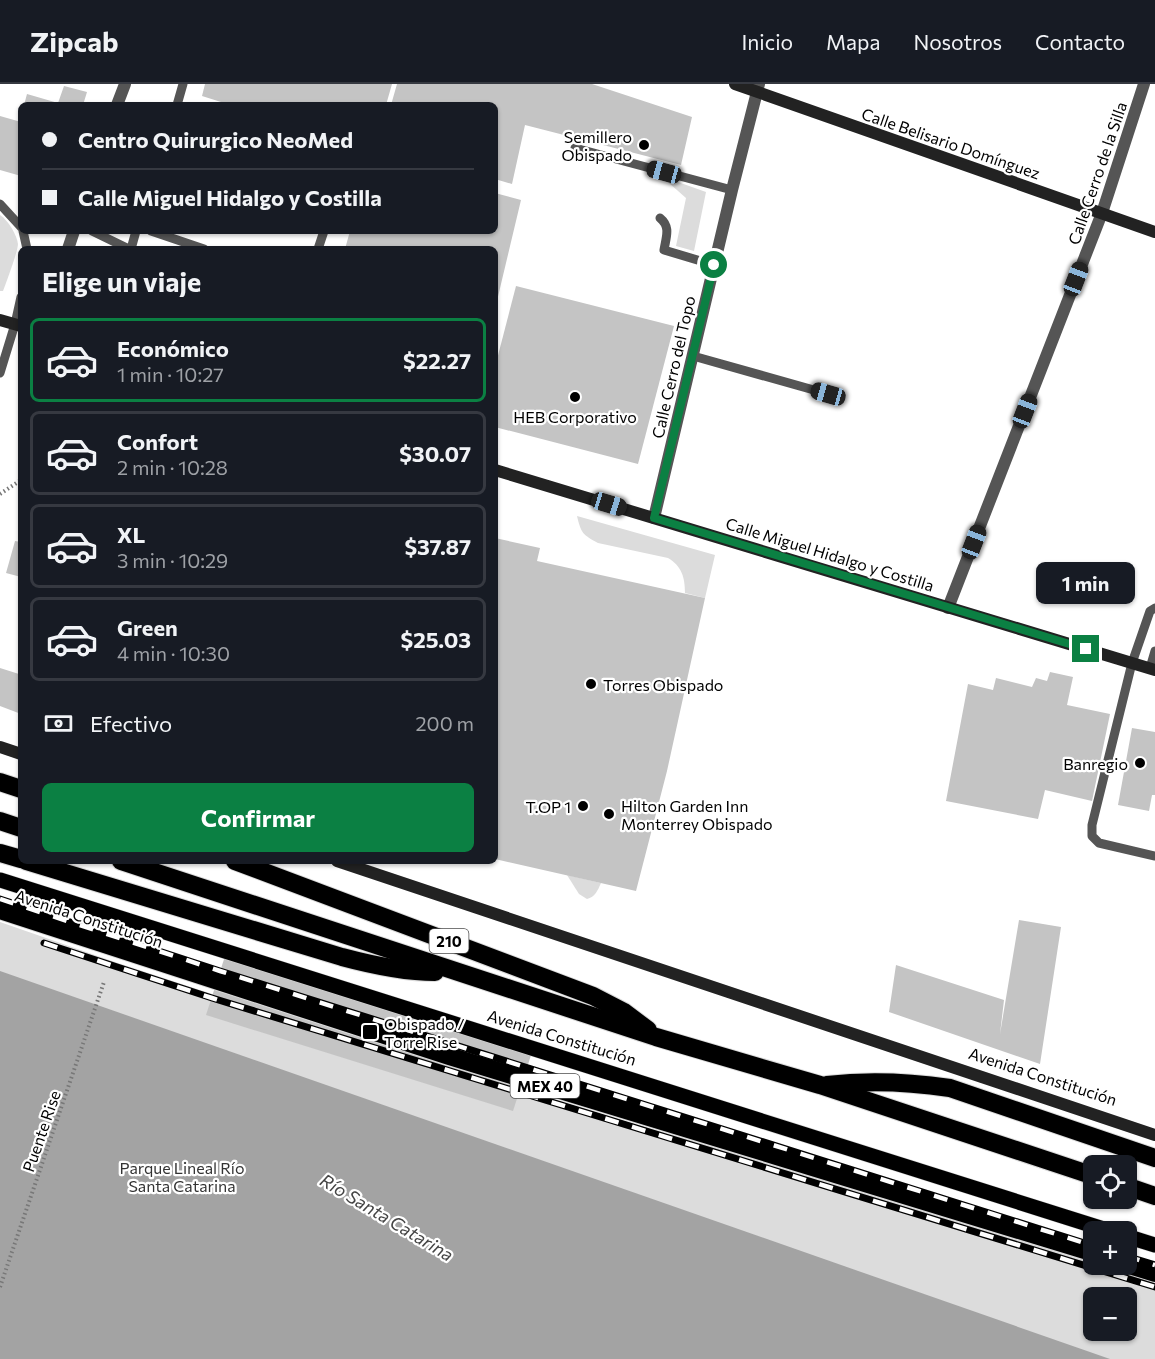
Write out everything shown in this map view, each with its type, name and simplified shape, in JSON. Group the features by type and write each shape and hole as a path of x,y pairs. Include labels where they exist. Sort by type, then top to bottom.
{"highway":[{"path":"0,782 18,788"},
{"path":"0,821 18,827"},
{"path":"0,853 18,859"},
{"path":"36,864 370,964 427,972 455,972"},
{"name":"Avenida Constitución","path":"130,864 455,972 656,1037 820,1085 1083,1172"},
{"name":"210","path":"243,864 593,996 624,1012 656,1037"},
{"name":"Avenida Constitución","path":"0,910 449,1056 1083,1250"},
{"path":"820,1085 885,1081 950,1088 1155,1158"},
{"path":"1137,1190 1155,1196"},
{"path":"1137,1267 1155,1273"}],"main road":[{"name":"Avenida Constitución","path":"0,880 1083,1223"},
{"path":"1137,1239 1155,1245"}],"street":[{"path":"118,102 124,84"},
{"name":"Calle Belisario Domínguez","path":"735,84 758,88 1155,232"},
{"name":"Calle Cerro de la Silla","path":"948,608 1102,213 1144,84"},
{"name":"Calle Cerro del Topo","path":"654,518 758,88"},
{"path":"0,320 18,325"},
{"name":"Calle Miguel Hidalgo y Costilla","path":"498,471 1152,669"},
{"path":"0,747 18,753"},
{"name":"Avenida Constitución","path":"347,864 1155,1134"}],"lane":[{"path":"178,102 183,84"},
{"path":"575,148 732,190"},
{"path":"0,204 18,224"},
{"path":"660,218 665,222 668,231 663,250 714,265"},
{"path":"99,234 124,246"},
{"path":"160,234 195,246"},
{"path":"0,373 18,325"},
{"path":"693,356 828,394"},
{"path":"1155,608 1150,611 1132,663 1092,825 1092,836 1099,843 1155,856"},
{"path":"1152,669 1155,651"}],"path":[{"path":"0,494 18,482"},
{"name":"Puente Rise","path":"0,1287 104,982"}],"green space":[{"path":"661,176 706,192 694,251 676,246 686,198"},
{"path":"0,215 12,228 18,244 3,291 0,291"},
{"path":"577,516 715,555 705,598 685,593 682,573 677,565 668,558 598,543 583,533"},
{"path":"567,875 601,883 594,895 587,899 579,894"},
{"name":"Río Santa Catarina","path":"0,922 427,1065 1083,1251 1083,1275 1137,1275 1137,1267 1155,1272 1155,1359 0,1359"}],"water":[{"name":"Río Santa Catarina","path":"0,971 1110,1359 0,1359"}],"building":[{"path":"205,84 392,84 387,102 221,102 202,96"},
{"name":"Semillero Obispado","path":"397,84 592,84 692,117 681,165 525,125 512,184 498,180 498,102 392,102"},
{"path":"64,86 87,92 84,102 58,102"},
{"path":"27,94 55,102 25,102"},
{"path":"0,116 18,121 18,175 0,170"},
{"path":"498,194 521,200 498,297 498,246 346,246 349,234 498,234"},
{"name":"HEB Corporativo","path":"516,286 674,326 638,464 498,428 498,355"},
{"name":"Torres Obispado","path":"498,539 540,548 537,561 705,598 667,771 636,891 498,860"},
{"path":"15,541 18,542 18,576 6,573"},
{"path":"0,668 18,674 18,713 0,706"},
{"path":"1050,672 1073,677 1067,705 1110,714 1092,801 1045,790 1038,819 946,801 968,684 993,690 996,678 1032,687 1036,678 1047,681"},
{"name":"Banregio","path":"1132,728 1155,732 1155,795 1152,795 1149,811 1118,805"},
{"path":"1019,920 1061,927 1040,1064 889,1012 896,965 1004,1000 1000,1034"},
{"name":"Obispado / Torre Rise","path":"226,953 533,1049 513,1111 206,1015"}],"railway":[{"path":"0,899 220,971 1083,1243"},
{"path":"44,943 212,998 1155,1287"},
{"path":"1137,1259 1155,1265"}],"place":[{"name":"Semillero Obispado","path":"644,145"},
{"name":"HEB Corporativo","path":"575,397"},
{"name":"Torres Obispado","path":"591,684"},
{"name":"Banregio","path":"1140,763"},
{"name":"T.OP 1","path":"583,806"},
{"name":"Hilton Garden Inn Monterrey Obispado","path":"609,814"},
{"name":"Obispado / Torre Rise","path":"370,1032"}],"route":[{"path":"714,265 654,518 1086,649"}],"park label":[{"name":"Parque Lineal Río Santa Catarina","path":"182,1176"}]}
